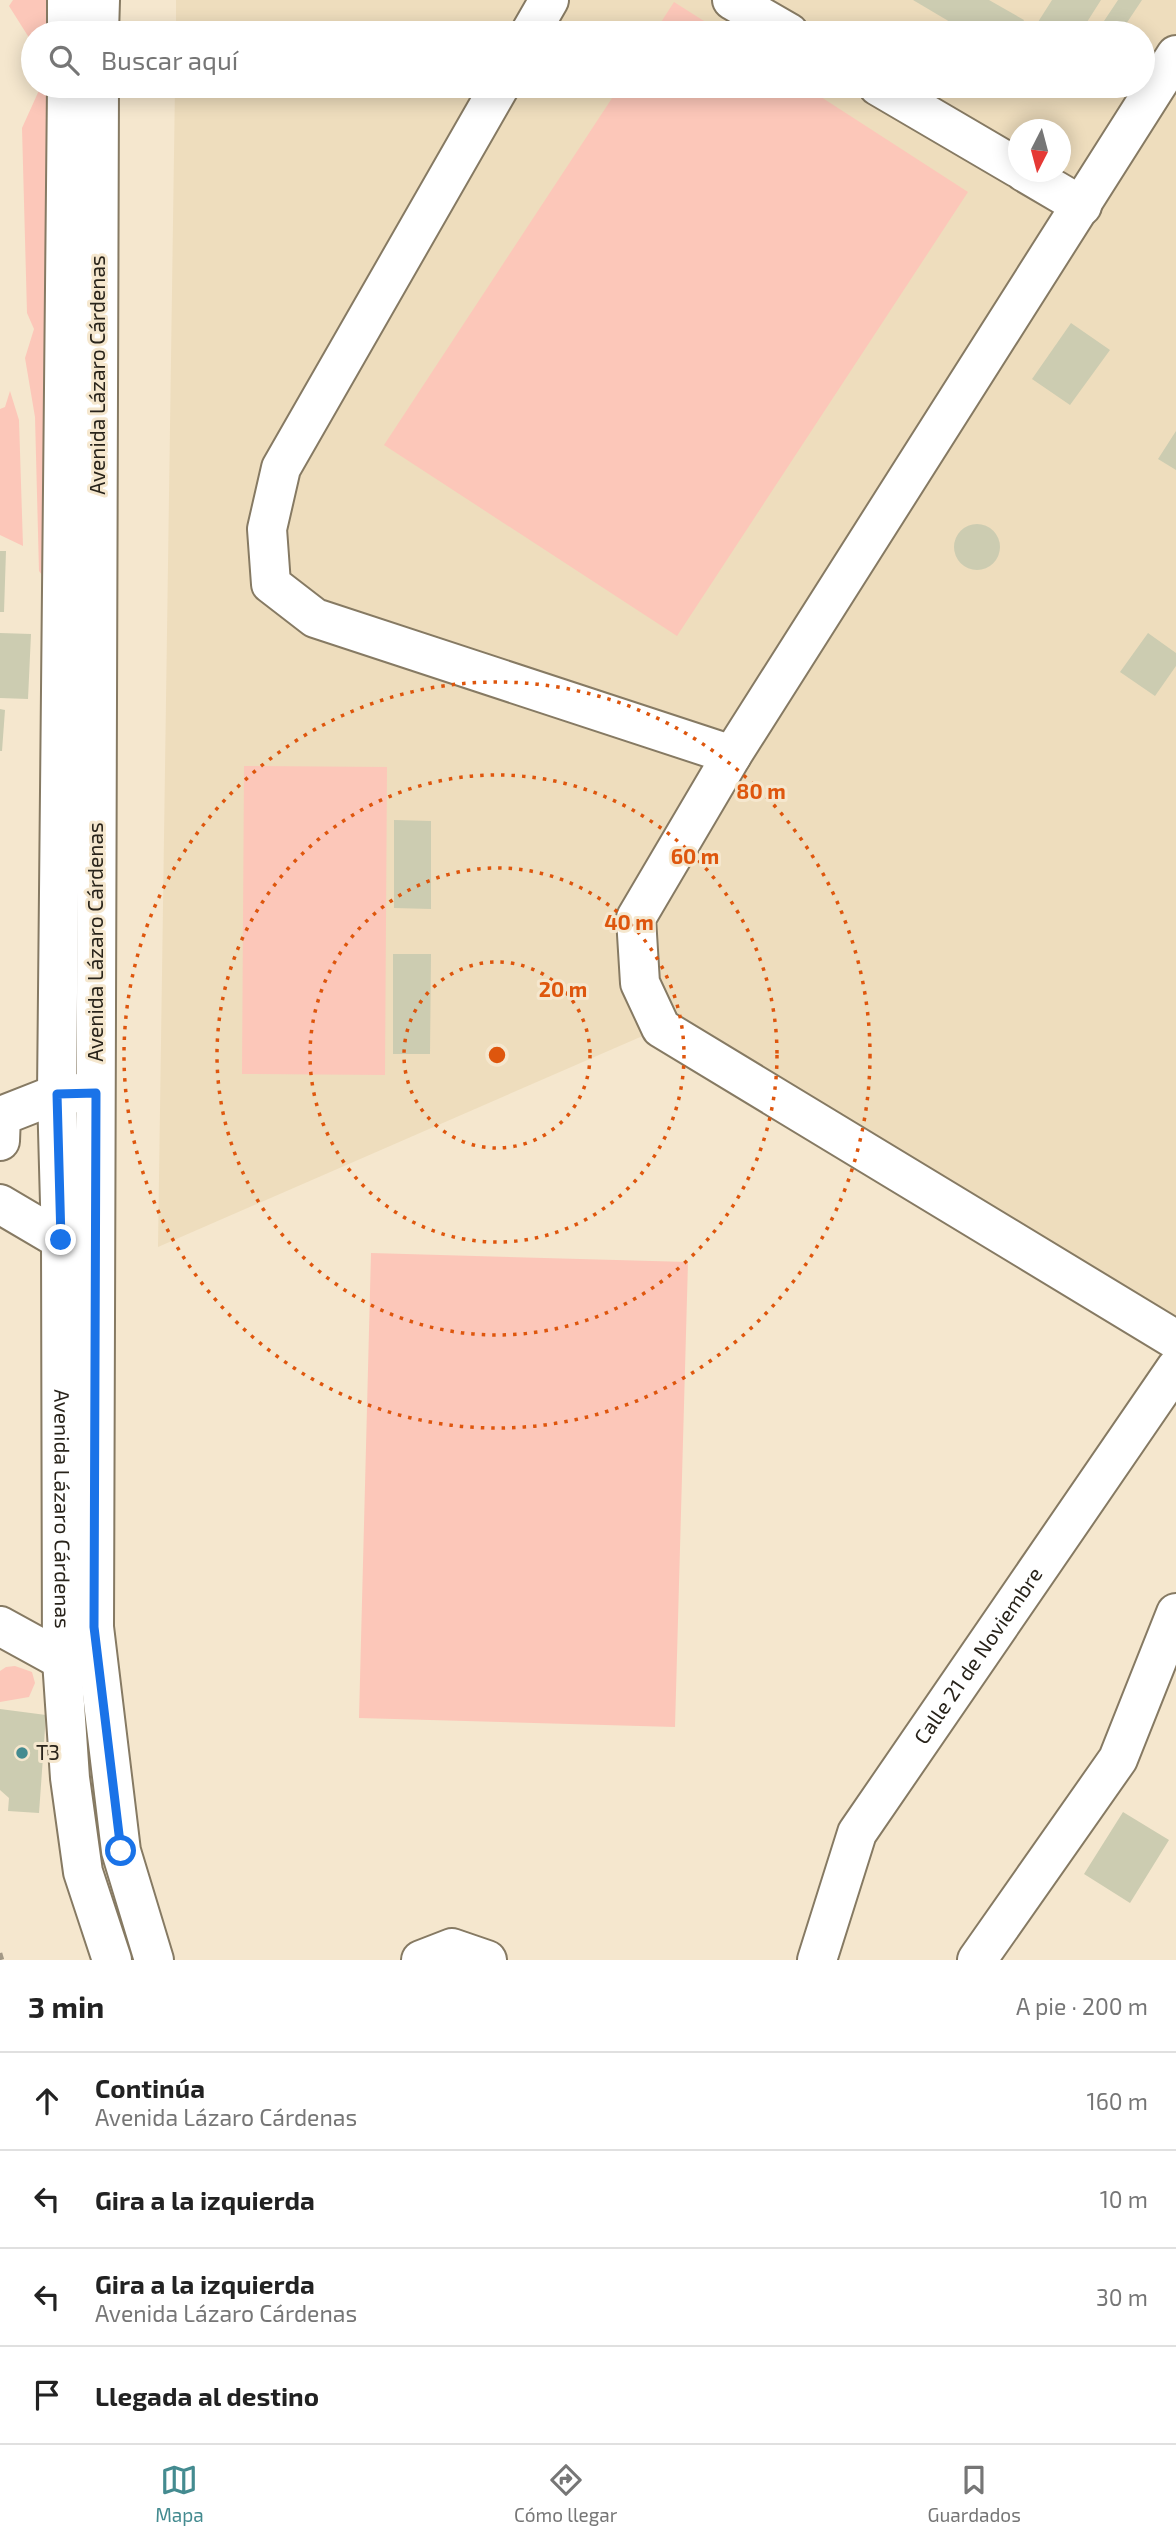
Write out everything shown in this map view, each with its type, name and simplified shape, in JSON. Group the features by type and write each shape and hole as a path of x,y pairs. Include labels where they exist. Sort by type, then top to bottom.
{"street":[{"path":"67,0 67,21"},
{"path":"99,21 100,0"},
{"path":"537,21 549,0"},
{"path":"732,0 768,21"},
{"path":"1155,89 1176,55"},
{"name":"Avenida Lázaro Cárdenas","path":"67,98 57,1094 61,1240 62,1660 70,1778 83,1872 112,1960"},
{"name":"Avenida Lázaro Cárdenas","path":"99,98 94,1627 121,1851 154,1960"},
{"path":"493,98 281,468 267,529 271,584 316,618 732,755"},
{"path":"898,98 1008,162"},
{"path":"1149,98 732,755 636,918 640,983 662,1028 1176,1340"},
{"path":"1041,182 1082,206"},
{"path":"0,1141 1,1116 57,1094 96,1093"},
{"path":"0,1204 61,1240"},
{"name":"Calle 21 de Noviembre","path":"817,1960 857,1833 1176,1368"},
{"path":"977,1960 1118,1759 1176,1614"},
{"path":"0,1626 62,1660"},
{"path":"421,1960 452,1948 487,1960"}],"path":[{"path":"0,1953 2,1960"}],"shaded area":[{"path":"13,0 51,0 52,21 21,21 21,25 9,6"},
{"path":"176,0 1176,0 1176,1340 661,1028 158,1247 175,98 1155,98 1155,21 176,21"},
{"path":"674,2 704,21 662,21"},
{"path":"36,98 52,98 45,579 39,571 35,417 25,358 34,329 27,313 22,128"},
{"path":"612,98 823,98 968,192 677,636 384,445"},
{"path":"10,391 19,420 23,546 0,535 0,409 5,407"},
{"path":"244,766 387,767 385,1075 242,1074"},
{"path":"371,1253 688,1262 675,1727 359,1718"},
{"path":"15,1666 32,1672 35,1683 29,1697 0,1702 0,1671"}],"building":[{"path":"913,0 989,0 1024,20 1023,21 948,21"},
{"path":"1052,0 1101,0 1088,21 1039,21"},
{"path":"1118,0 1142,0 1128,21 1104,21"},
{"path":"1071,323 1110,350 1070,405 1032,379"},
{"path":"1176,431 1176,470 1158,459"},
{"path":"977,524 993,531 1000,547 993,563 977,570 961,563 954,547 961,531"},
{"path":"0,551 6,551 4,612 0,612"},
{"path":"0,633 31,634 28,699 0,698"},
{"path":"1148,633 1176,653 1176,666 1155,696 1120,672"},
{"path":"0,709 5,710 2,751 0,751"},
{"path":"394,820 431,821 431,909 394,908"},
{"path":"393,954 431,954 430,1054 393,1054"},
{"name":"T3","path":"0,1709 46,1715 39,1813 8,1811 9,1798 0,1790"},
{"path":"1123,1812 1169,1840 1130,1903 1084,1874"}],"place":[{"name":"T3","path":"22,1753"}],"route":[{"path":"61,1240 57,1094 96,1093 94,1627 121,1851"}]}
